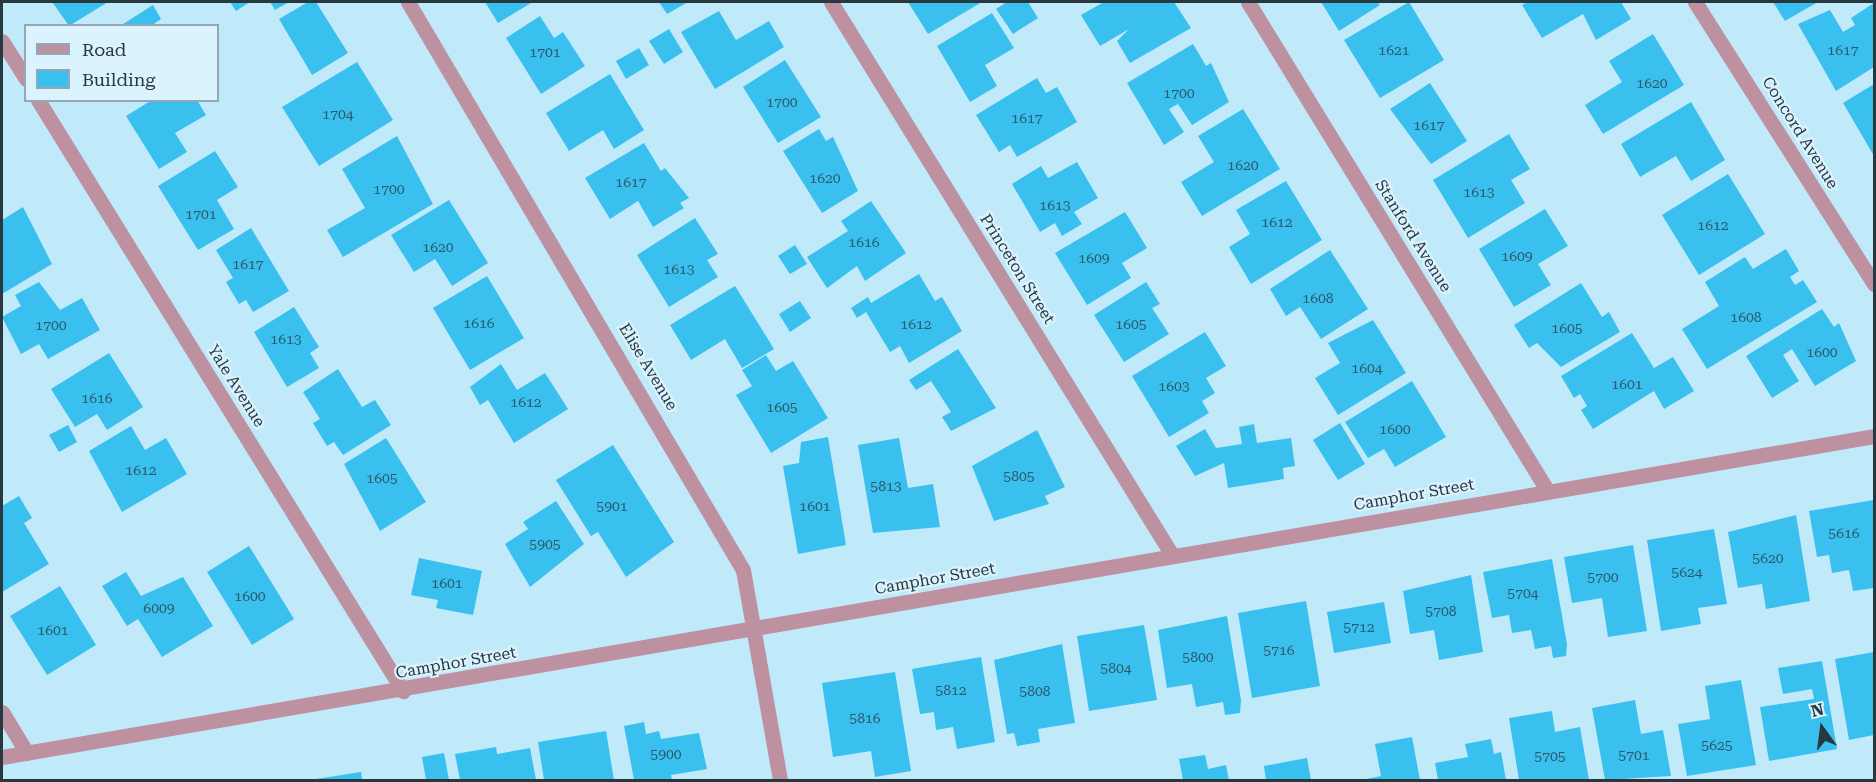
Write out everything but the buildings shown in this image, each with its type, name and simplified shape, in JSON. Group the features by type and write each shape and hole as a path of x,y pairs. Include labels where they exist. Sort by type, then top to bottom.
{"street":[{"name":"Elise Avenue","path":"408,2 743,570 751,630 780,780"},
{"name":"Princeton Street","path":"831,2 1172,555"},
{"name":"Stanford Avenue","path":"1248,2 1547,490"},
{"name":"Concord Avenue","path":"1695,2 1875,284"},
{"path":"2,41 24,77"},
{"name":"Yale Avenue","path":"40,102 403,691"},
{"name":"Camphor Street","path":"2,757 403,691 1547,490 1875,436"},
{"path":"2,712 27,753"}]}
